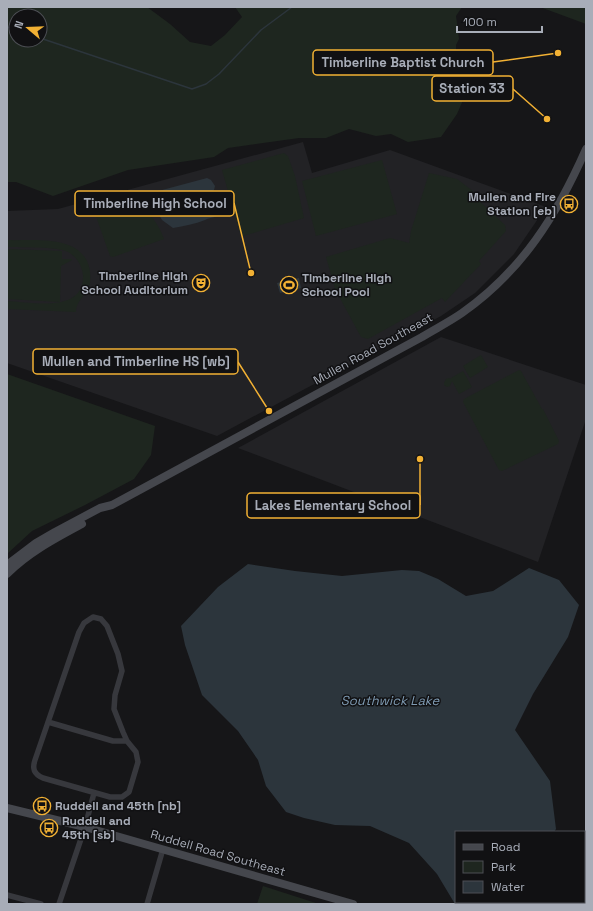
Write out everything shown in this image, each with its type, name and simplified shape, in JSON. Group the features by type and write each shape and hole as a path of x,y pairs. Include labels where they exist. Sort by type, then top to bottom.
{"street":[{"name":"Mullen Road Southeast","path":"7,574 25,558 40,548 102,513 112,505 409,344 462,313 495,286 537,239 559,205 586,149"},
{"name":"Mullen Road Southeast","path":"7,565 36,543 55,532 100,508 112,505"},
{"path":"93,617 99,617 106,626 121,666 122,675 113,705 127,741 136,752 138,762 129,792 126,795 117,798 43,778 35,773 33,765 48,722 82,627 84,623 93,617"},
{"path":"48,722 113,741 127,741"},
{"path":"59,904 85,827 94,793"},
{"name":"Ruddell Road Southeast","path":"7,808 85,827 353,904"},
{"path":"147,904 163,849"},
{"path":"7,895 41,904"}],"shaded area":[{"path":"303,142 312,173 390,150 546,207 514,254 475,293 441,316 217,436 7,363 7,211 58,209"},
{"path":"441,337 586,385 586,419 538,562 238,448"}],"green space":[{"path":"7,7 147,7 170,24 190,42 211,46 225,35 242,17 235,7 462,7 456,16 459,39 456,45 456,56 471,72 472,79 457,114 441,137 408,142 391,134 376,136 349,129 326,138 299,138 228,148 214,157 128,170 53,196 16,182 7,182"},
{"path":"540,7 586,7 586,24"},
{"path":"284,153 288,156 295,176 304,218 243,236 240,233 222,170"},
{"path":"382,160 397,214 316,236 302,181"},
{"path":"429,173 457,179 478,195 475,197 505,225 506,231 479,261 481,264 445,302 442,298 368,339 361,337 335,289 326,257 390,238 409,243 411,231"},
{"path":"113,200 131,203 145,210 156,222 164,239 113,257 110,256 92,205"},
{"path":"7,240 52,241 73,247 81,253 88,264 90,283 87,291 76,308 76,312 7,309 7,301 55,303 66,301 75,296 81,287 83,275 82,268 74,256 68,252 47,248 7,247"},
{"path":"7,249 62,251 62,259 72,259 61,266 60,302 7,299"},
{"path":"481,355 488,367 470,378 463,366"},
{"path":"519,370 543,409 559,441 558,444 502,471 499,470 463,402 464,399"},
{"path":"463,371 472,387 459,394 452,381 450,386 447,387 444,385 446,379 451,379"},
{"path":"7,374 155,426 151,455 134,479 32,531 7,554"},
{"path":"263,886 319,904 257,904"}],"water":[{"path":"207,178 211,180 215,186 214,190 207,195 169,206 168,209 170,211 209,202 217,204 220,211 217,216 197,223 173,228 162,220 156,210 141,199 142,196 151,193"},
{"name":"Timberline High School Pool","path":"299,278 301,288 280,293 277,283"},
{"name":"Southwick Lake","path":"248,564 342,576 402,570 419,571 438,579 466,596 493,591 529,568 559,580 579,605 568,637 533,694 515,730 550,781 556,829 555,831 455,831 455,903 506,903 455,904 437,874 409,843 370,826 335,825 286,812 266,786 258,760 238,731 202,695 185,645 181,626 218,587"}],"waterway":[{"path":"48,41 192,89 206,84 219,74 261,30 292,7"}],"place":[{"name":"Timberline Baptist Church","path":"558,53"},
{"name":"Station 33","path":"547,119"},
{"name":"Mullen and Fire Station [eb]","path":"569,204"},
{"name":"Timberline High School","path":"251,273"},
{"name":"Timberline High School Auditorium","path":"201,283"},
{"name":"Timberline High School Pool","path":"289,285"},
{"name":"Mullen and Timberline HS [wb]","path":"269,411"},
{"name":"Lakes Elementary School","path":"420,459"},
{"name":"Ruddell and 45th [nb]","path":"42,806"},
{"name":"Ruddell and 45th [sb]","path":"49,828"}]}
